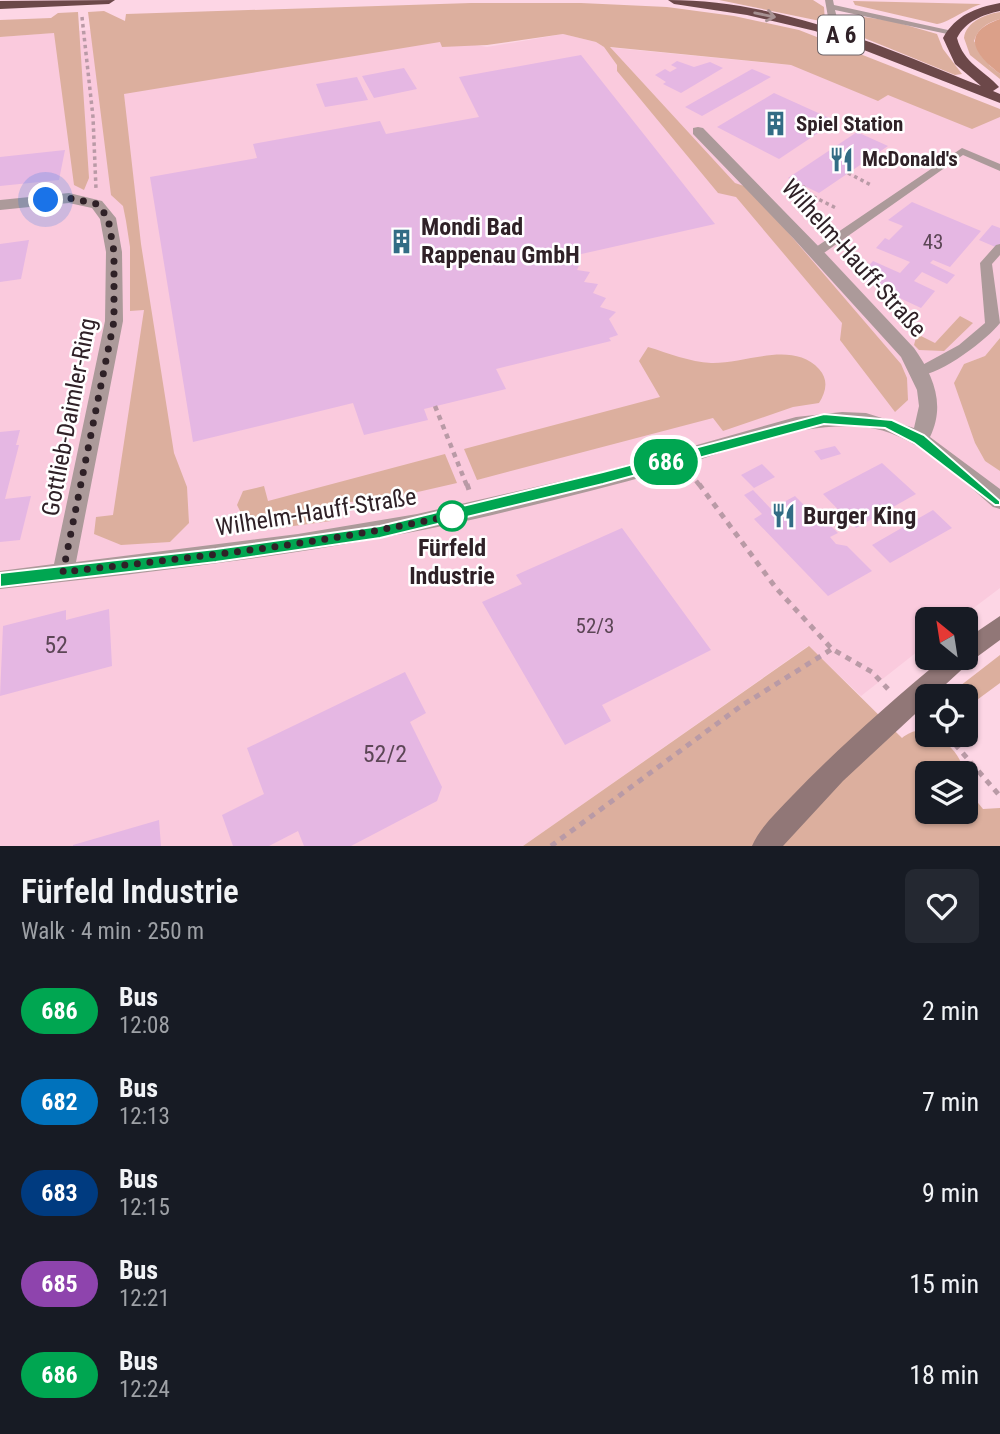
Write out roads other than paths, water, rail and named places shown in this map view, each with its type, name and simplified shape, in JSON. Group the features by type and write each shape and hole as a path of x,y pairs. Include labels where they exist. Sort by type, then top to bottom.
{"highway":[{"path":"0,5 109,0"},
{"name":"A 6","path":"674,0 763,14 836,34 1000,99"},
{"path":"1000,7 965,18 950,38 951,49 958,60 969,71 1000,91"}],"main road":[{"path":"978,643 1000,626"},
{"path":"765,846 827,779 904,705 946,670"}],"street":[{"name":"Wilhelm-Hauff-Straße","path":"698,131 817,252 894,338 919,372 929,402 926,426 919,439"},
{"name":"Gottlieb-Daimler-Ring","path":"0,205 69,198 97,204 108,218 114,252 114,321 63,572"},
{"name":"Wilhelm-Hauff-Straße","path":"0,580 216,555 380,532 679,459 745,438 824,419 888,423 919,439 993,495"}],"lane":[{"path":"836,34 831,4 953,32"},
{"path":"817,252 962,151 1000,168"},
{"path":"919,372 948,359 996,320 986,263 1000,248"}],"place":[{"name":"Spiel Station","path":"776,124"},
{"name":"McDonald's","path":"842,159"},
{"name":"Mondi Bad Rappenau GmbH","path":"401,241"},
{"name":"Fürfeld Industrie","path":"452,516"},
{"name":"Burger King","path":"783,516"}]}
